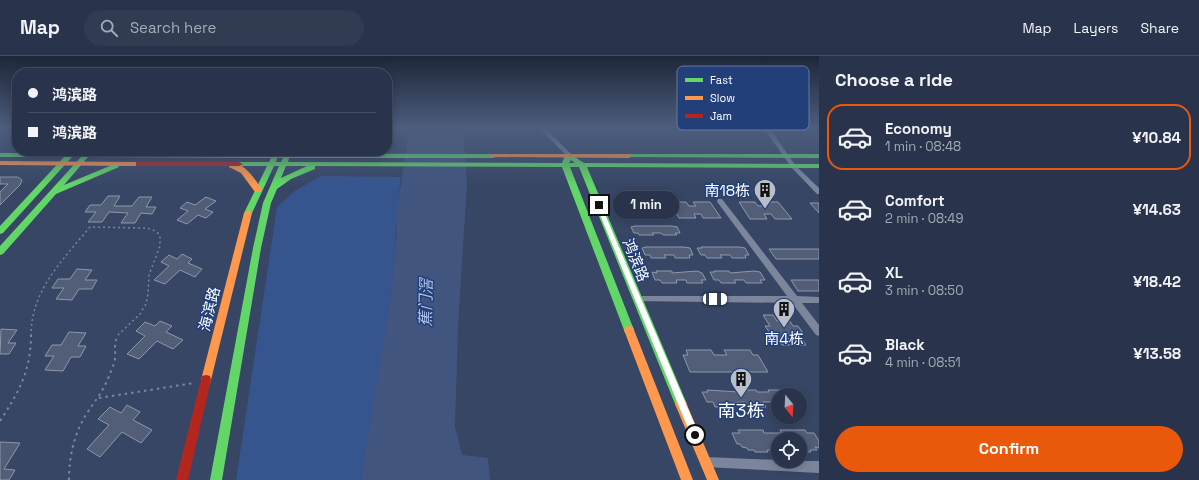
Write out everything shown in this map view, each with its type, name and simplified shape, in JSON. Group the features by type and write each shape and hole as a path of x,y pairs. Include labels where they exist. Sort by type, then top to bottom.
{"main road":[{"path":"0,154 12,154"},
{"path":"0,163 320,164 354,160 526,155 819,156"},
{"path":"569,155 565,165 687,480"},
{"path":"569,155 582,165"},
{"path":"0,231 70,156"},
{"path":"0,252 86,156"},
{"name":"海滨路","path":"182,480 238,249 250,207 272,164 280,156"},
{"path":"216,480 257,248 267,203 283,164 283,156"},
{"path":"324,156 354,160 529,165 819,166"},
{"path":"34,163 41,168 46,182"},
{"path":"54,192 94,174 127,164"},
{"path":"231,164 244,171 258,190"},
{"path":"273,187 288,177 320,164"},
{"name":"鸿滨路","path":"582,165 713,480"}],"street":[{"path":"561,147 569,155"},
{"path":"780,147 793,166 819,192"},
{"path":"720,200 793,300 819,332"},
{"path":"637,299 819,300"},
{"path":"706,462 819,467"}],"path":[{"path":"0,421 13,402 24,379 30,358 30,324 34,308 50,278 85,233 90,227 150,229 157,232 161,236 161,243 149,273 148,299 143,310 133,322 120,332 115,340 115,357 109,377 98,398 84,418 74,441 68,464 69,480"},
{"path":"98,398 206,381"}],"shaded area":[{"path":"322,176 401,177 391,296 381,365 361,480 236,480 277,207 296,190"}],"water":[{"name":"蕉门滘","path":"407,147 464,147 467,183 458,325 455,426 462,455 488,458 490,480 361,480 391,296 397,231 396,216"}],"building":[{"path":"0,177 18,177 22,180 20,185 0,205 0,192 8,184 0,184"},
{"path":"108,196 120,196 114,206 132,206 139,197 152,197 146,207 156,207 152,214 141,213 135,223 121,223 128,213 109,212 102,222 88,222 96,212 85,212 90,205 101,205"},
{"path":"206,197 216,201 205,209 213,212 206,218 198,215 187,224 177,220 188,211 180,208 187,202 195,205"},
{"path":"670,202 686,202 689,206 696,206 693,202 710,202 721,218 703,218 701,214 694,214 696,218 679,218"},
{"name":"南18栋","path":"739,202 755,202 758,206 765,206 762,202 778,202 792,219 775,219 771,214 764,214 767,219 750,219"},
{"path":"810,203 819,203 819,213"},
{"path":"622,207 645,207 648,213 643,213 644,216 626,216"},
{"path":"672,226 677,227 680,233 675,233 677,235 652,233 654,235 639,235 638,233 634,233 631,227"},
{"path":"701,247 745,248 749,255 745,255 746,258 732,258 730,255 720,255 722,258 707,258 705,255 701,255 697,248 702,248"},
{"path":"642,248 690,248 693,255 689,255 690,258 675,258 674,255 664,255 666,258 651,258 650,255 645,255"},
{"path":"769,249 819,249 819,259 776,259"},
{"path":"182,254 192,259 188,263 202,269 195,277 180,270 165,284 154,280 169,266 161,262 169,255 177,259"},
{"path":"77,269 92,270 85,280 97,280 92,289 79,289 72,300 56,299 64,288 52,288 58,279 70,279"},
{"path":"656,271 672,271 672,273 697,271 702,273 706,280 701,280 703,283 687,283 686,280 676,280 677,283 662,283 660,280 655,280 652,272 657,273"},
{"path":"714,271 729,271 730,273 760,272 765,280 760,280 762,283 746,283 744,280 734,280 736,283 721,283 719,280 714,280 710,272 715,272"},
{"path":"791,280 819,280 819,291 798,291"},
{"name":"南4栋","path":"763,315 773,315 777,321 781,321 776,315 786,315 793,326 798,326 803,333 798,333 806,345 796,345 788,333 785,333 792,345 782,345 775,333 770,333 765,326 770,326"},
{"path":"160,321 172,326 166,332 183,340 173,349 157,341 139,359 127,354 145,336 136,331 145,322 155,326"},
{"path":"1,329 17,330 8,343 16,343 9,354 0,354"},
{"path":"69,332 86,333 78,346 86,346 80,357 71,357 63,371 45,370 54,356 45,356 52,345 61,345"},
{"path":"686,350 711,350 714,355 727,355 724,350 750,350 753,355 758,355 768,372 690,372 683,355 688,355"},
{"name":"南3栋","path":"707,390 739,392 738,390 756,390 757,392 769,392 768,390 771,390 771,402 763,402 766,407 746,407 744,402 732,403 734,407 715,407 713,402 707,402 702,392 708,392"},
{"path":"127,405 140,412 133,420 152,430 141,443 122,432 100,457 87,449 109,425 98,419 110,407 121,413"},
{"path":"738,430 763,430 764,433 771,433 771,450 767,450 768,452 755,452 754,450 748,450 747,448 742,447 740,444 737,444 732,433 740,433"},
{"path":"780,430 805,430 806,432 781,432"},
{"path":"807,433 814,433 819,441 819,448 815,447 817,450 810,450 811,452 807,452"},
{"path":"0,442 20,443 4,469 15,470 9,480 0,480"}],"traffic: fast":[{"path":"0,155 12,155"},
{"path":"629,330 565,165 569,155 582,165 681,404"},
{"path":"0,231 69,156"},
{"path":"0,252 86,156"},
{"path":"392,156 493,156"},
{"path":"629,156 819,156"},
{"path":"216,480 257,248 267,203 286,158"},
{"path":"248,213 274,159"},
{"path":"239,164 819,166"},
{"path":"54,192 115,167"},
{"path":"274,187 288,177 312,167"}],"traffic: slow":[{"path":"493,156 629,156"},
{"path":"0,163 139,164"},
{"path":"232,165 244,171 258,190"},
{"path":"206,380 248,213"},
{"path":"629,330 687,480"},
{"path":"681,404 713,480"}],"traffic: jam":[{"path":"139,164 239,164"},
{"path":"182,480 206,380"}],"place":[{"name":"南18栋","path":"765,210"},
{"name":"南4栋","path":"784,328"},
{"name":"南3栋","path":"741,398"}],"route":[{"path":"599,205 695,435"}]}
